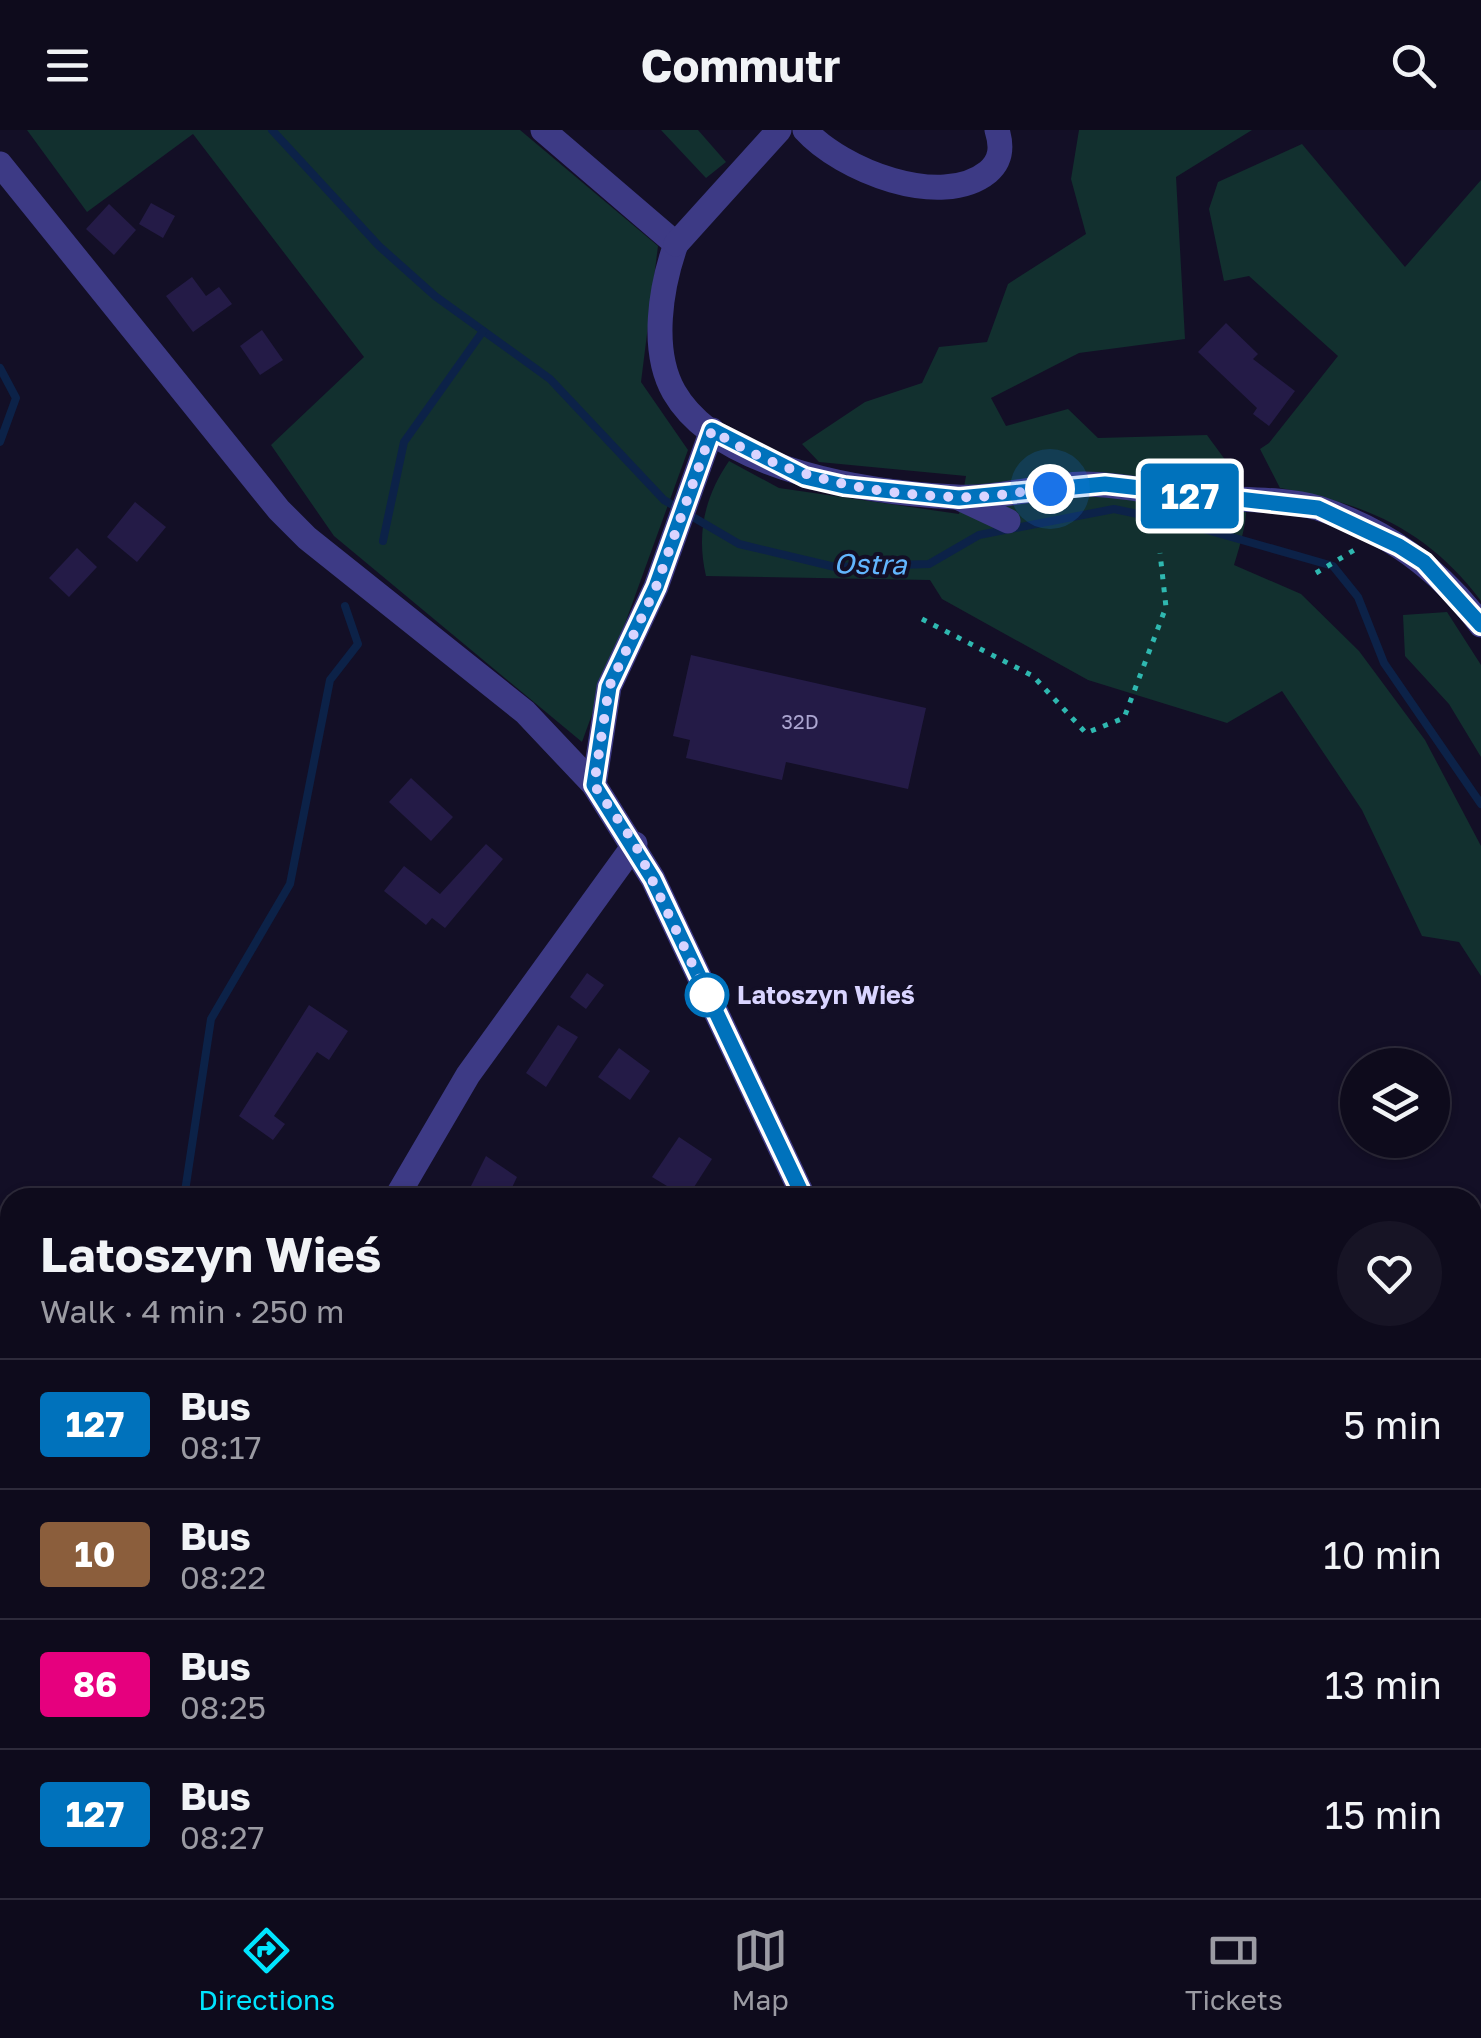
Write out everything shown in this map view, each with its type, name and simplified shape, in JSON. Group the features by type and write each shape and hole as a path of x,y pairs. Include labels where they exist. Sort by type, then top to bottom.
{"street":[{"path":"543,130 676,244"},
{"path":"778,130 676,244 662,312 665,371 674,392 712,430 805,477 959,498 1105,484 1306,506 1344,519 1424,562 1481,625"},
{"path":"805,130 829,149 862,166 910,187 933,190 979,179 996,165 1002,146 997,130"},
{"path":"0,164 279,510 307,538 525,712 594,785 635,844 799,1188"},
{"path":"594,785 609,687 656,587 712,430"},
{"path":"959,498 1008,521"},
{"path":"402,1188 468,1075 635,844"}],"path":[{"path":"922,619 1034,676 1086,732 1124,718 1166,607 1160,553"},
{"path":"1316,573 1343,559"}],"green space":[{"path":"27,130 520,130 658,246 641,382 688,450 582,742 334,536 271,445 364,357 193,134 87,212"},
{"path":"661,130 698,130 726,162 706,178"},
{"path":"1079,130 1252,130 1176,177 1185,339 1079,353 991,398 1006,426 1068,409 1098,438 1207,435 1244,495 1245,523 1234,565 1301,594 1359,651 1425,740 1481,846 1481,976 1459,942 1422,936 1362,810 1282,691 1227,723 1088,680 942,599 930,580 706,576 702,545 705,516 729,461 779,488 959,514 966,476 819,462 802,444 865,402 922,383 939,347 987,342 1008,284 1086,234 1071,179"},
{"path":"1302,144 1405,267 1481,180 1481,601 1461,576 1417,538 1340,502 1280,488 1260,449 1269,443 1338,356 1249,276 1224,281 1209,209 1218,182"},
{"path":"1447,612 1481,665 1481,757 1449,704 1405,656 1403,615"}],"building":[{"path":"151,203 175,216 163,238 139,224"},
{"path":"109,204 136,230 114,255 86,229"},
{"path":"192,277 206,296 219,287 232,304 193,332 166,296"},
{"path":"1226,323 1258,354 1253,359 1295,391 1269,426 1253,414 1257,408 1198,352"},
{"path":"262,330 283,360 260,375 240,346"},
{"path":"135,502 166,527 137,562 107,537"},
{"path":"77,548 97,567 69,597 49,578"},
{"path":"691,655 926,708 908,789 786,762 782,780 686,758 690,740 673,736"},
{"path":"411,778 453,817 431,841 389,802"},
{"path":"486,844 503,859 445,928 432,918 426,925 384,891 404,866 440,894"},
{"path":"587,973 604,985 586,1009 570,997"},
{"path":"309,1005 348,1031 329,1060 317,1052 274,1116 285,1124 273,1140 239,1116"},
{"path":"558,1025 578,1037 546,1087 526,1073"},
{"path":"619,1048 650,1071 630,1100 598,1077"},
{"path":"679,1137 712,1159 693,1188 670,1188 652,1177"},
{"path":"486,1156 517,1177 512,1188 470,1188"}],"waterway":[{"name":"Ostra","path":"272,130 379,246 435,296 550,379 664,500 739,544 835,567 929,564 979,535 1114,509 1186,524 1333,566 1358,597 1384,663 1481,804"},
{"path":"383,541 404,442 483,331"},
{"path":"0,368 16,398 0,442"},
{"path":"186,1188 211,1019 290,884 330,680 358,644 345,606"}],"bus line":[{"name":"127","path":"799,1188 653,879 624,826 594,785 609,687 656,587 712,430 805,477 844,486 959,498 1105,484 1192,497 1267,500 1318,508 1424,562 1481,625"}],"place":[{"name":"Latoszyn Wieś","path":"707,995"}],"route":[{"path":"707,995 635,844 594,785 609,687 656,587 712,430 805,477 844,486 959,498 1050,489"}]}
